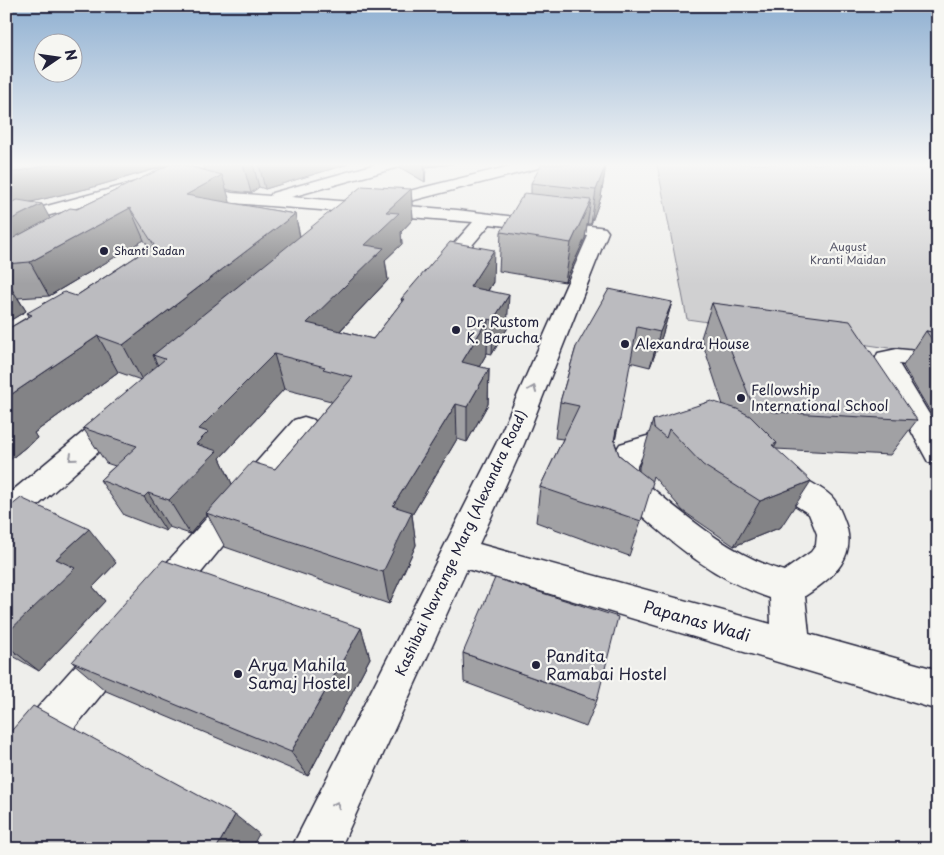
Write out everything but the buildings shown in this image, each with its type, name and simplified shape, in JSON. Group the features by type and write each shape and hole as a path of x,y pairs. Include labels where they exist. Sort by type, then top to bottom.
{"street":[{"path":"6,222 84,204"},
{"path":"6,233 117,204"},
{"path":"296,204 485,219"},
{"path":"338,228 360,209 380,204"},
{"path":"426,286 485,219"},
{"name":"Kashibai Navrange Marg (Alexandra Road)","path":"314,849 510,444 599,232 485,219"},
{"path":"938,361 897,356 887,358 886,362 938,454"},
{"path":"6,515 134,404"},
{"path":"6,776 304,427"},
{"path":"710,440 686,434 630,451 622,466 622,481 701,547 756,578 787,588 816,571 829,557 832,543 832,527 822,506 750,462"},
{"name":"Papanas Wadi","path":"457,552 938,690"},
{"path":"787,588 791,648"}],"green space":[{"name":"August Kranti Maidan","path":"665,204 938,204 938,355 687,319"}],"place":[{"name":"Shanti Sadan","path":"104,251"},
{"name":"Dr. Rustom K. Barucha","path":"456,330"},
{"name":"Alexandra House","path":"625,344"},
{"name":"Fellowship International School","path":"741,398"},
{"name":"Pandita Ramabai Hostel","path":"536,665"},
{"name":"Arya Mahila Samaj Hostel","path":"238,674"}]}
